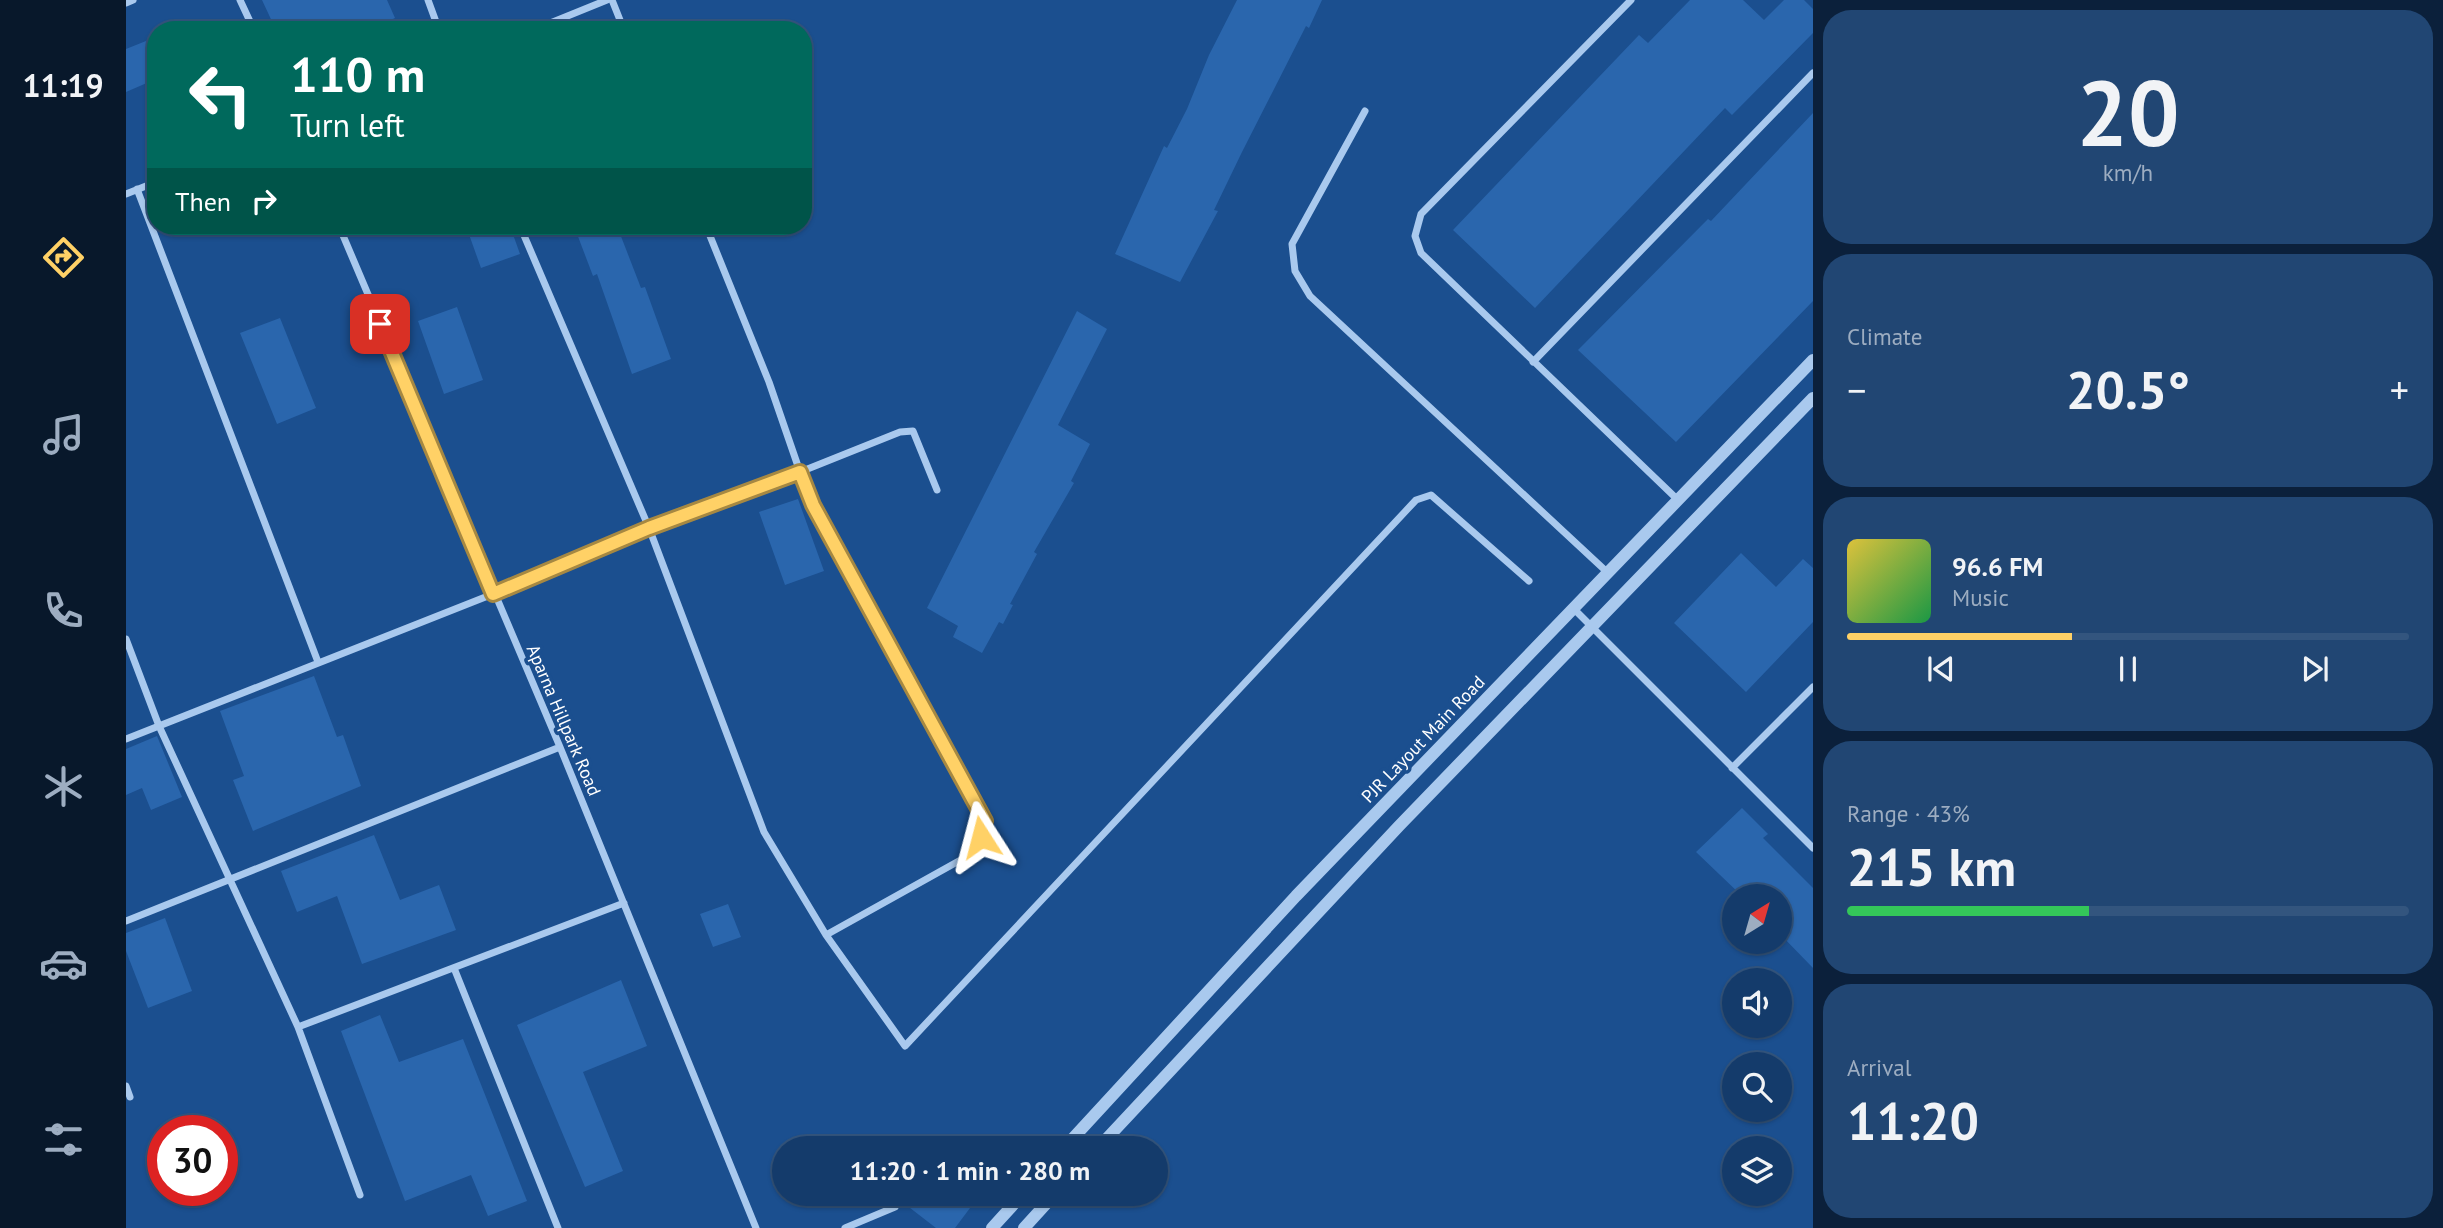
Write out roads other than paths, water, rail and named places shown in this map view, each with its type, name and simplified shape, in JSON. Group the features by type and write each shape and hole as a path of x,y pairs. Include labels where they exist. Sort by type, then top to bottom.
{"street":[{"path":"126,3 133,0"},
{"path":"240,0 250,21"},
{"path":"428,0 436,21"},
{"path":"556,21 609,0 620,21"},
{"path":"1631,0 1421,214 1415,236 1421,253 1678,500"},
{"path":"1533,362 1813,73"},
{"path":"1365,111 1292,244 1295,271 1310,296 1607,572"},
{"path":"126,194 147,185"},
{"path":"137,189 147,215"},
{"path":"155,235 318,662"},
{"name":"Aparna Hillpark Road","path":"343,235 624,903 756,1228"},
{"path":"524,235 649,528 764,832 826,935 905,1046 1416,500 1431,495 1529,581"},
{"path":"710,235 813,505 985,821 981,837 966,857 826,935"},
{"name":"PJR Layout Main Road","path":"1074,1136 1296,896 1813,360"},
{"path":"1109,1136 1399,826 1813,398"},
{"path":"126,739 493,594 649,528 900,432 913,431 937,490"},
{"path":"1573,608 1813,848"},
{"path":"126,639 159,726 298,1027 360,1195"},
{"path":"1732,768 1813,687"},
{"path":"126,921 559,747"},
{"path":"298,1027 624,903"},
{"path":"454,968 558,1228"},
{"path":"126,1086 130,1097"},
{"path":"992,1228 1012,1206"},
{"path":"1024,1228 1044,1206"},
{"path":"845,1228 895,1207"}]}
